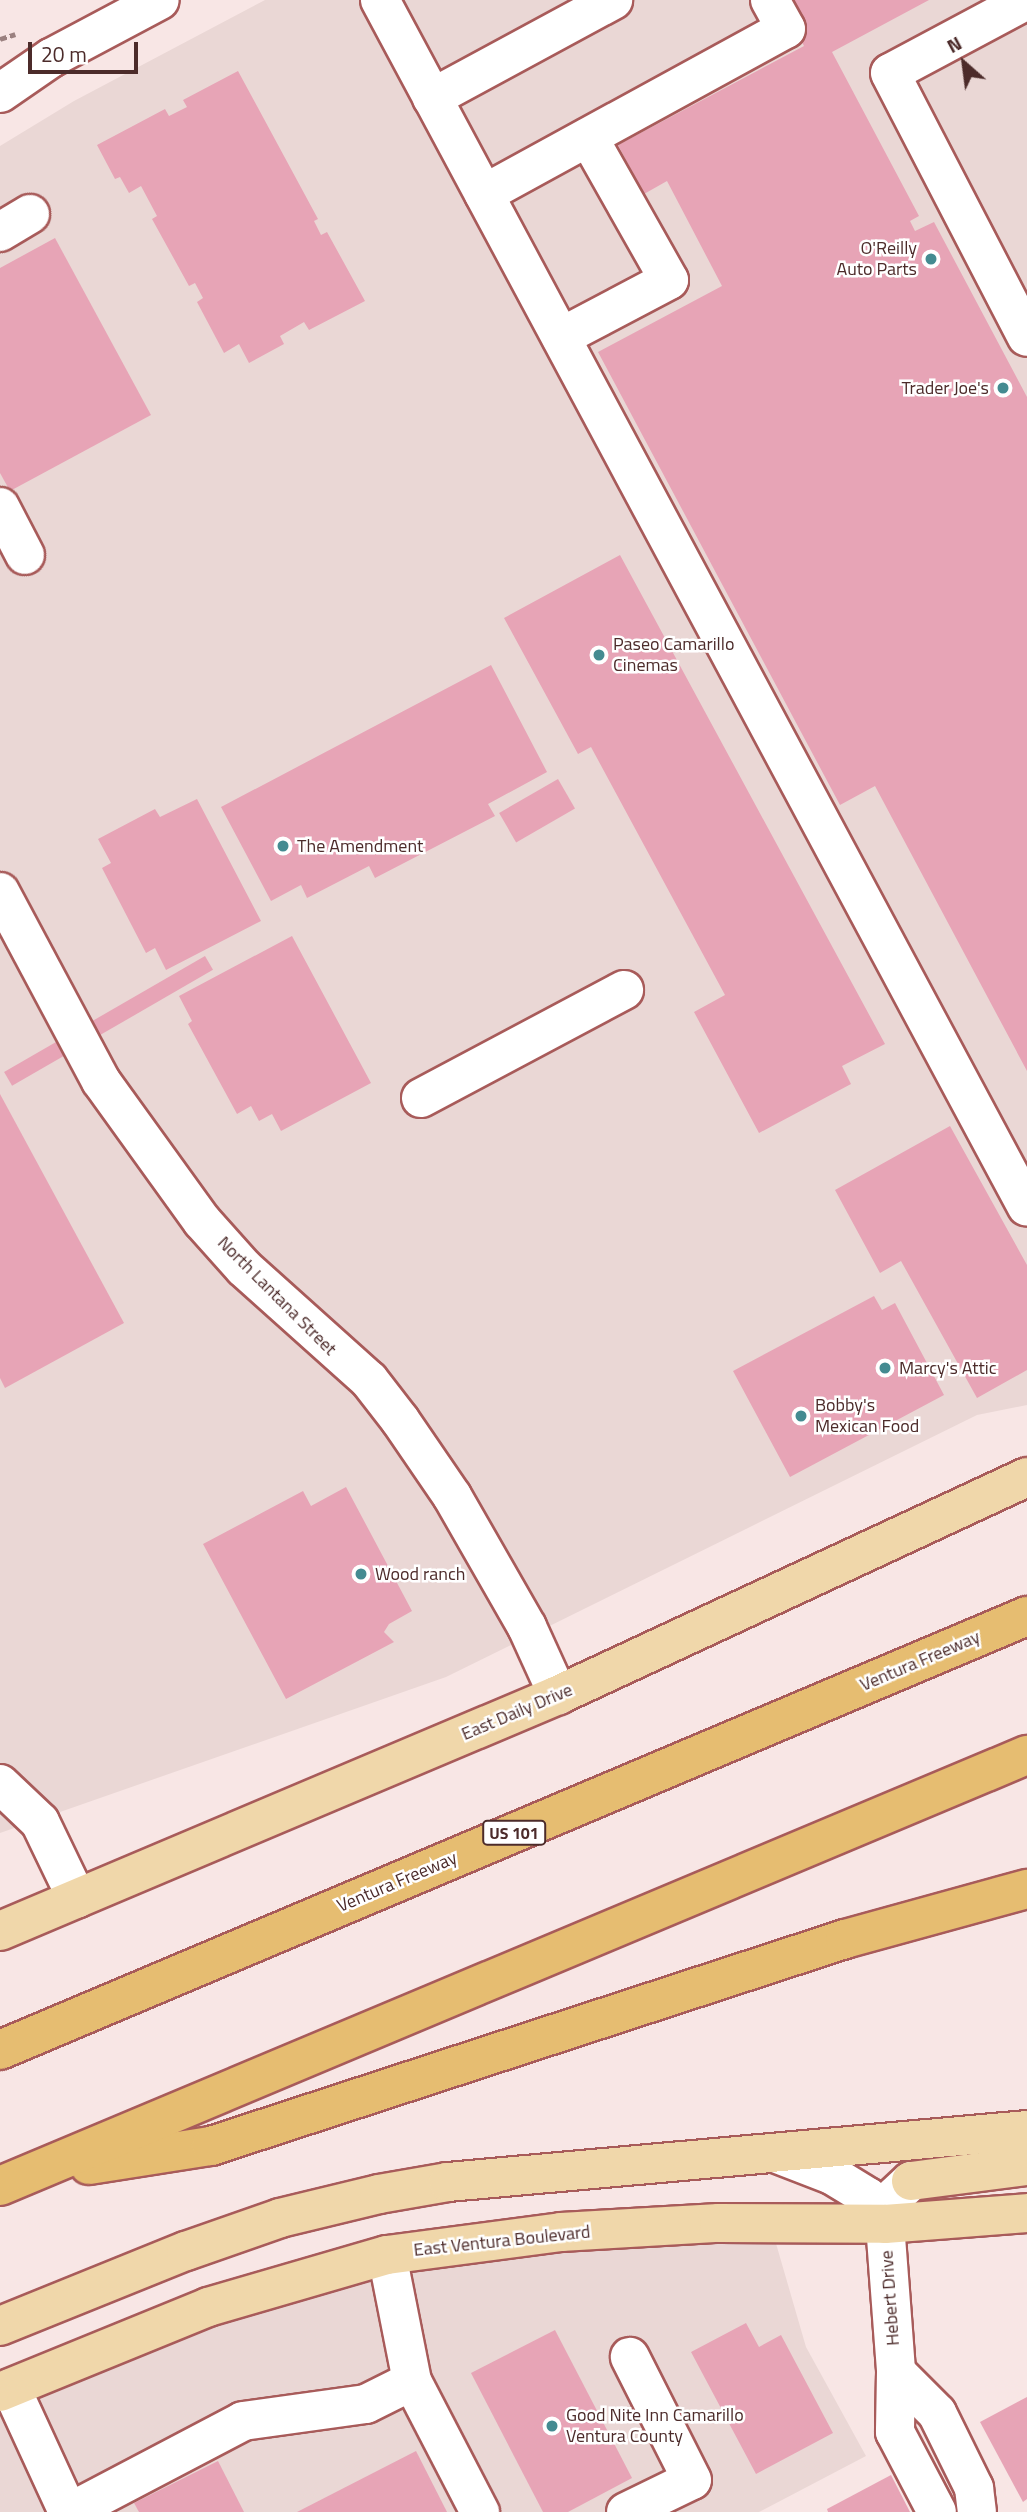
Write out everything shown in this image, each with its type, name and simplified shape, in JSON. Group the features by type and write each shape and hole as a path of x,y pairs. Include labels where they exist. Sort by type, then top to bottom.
{"highway":[{"name":"Ventura Freeway","path":"0,2050 1027,1616"},
{"path":"14,2180 1027,1755"},
{"path":"14,2180 211,2146 845,1940 1027,1889"}],"main road":[{"name":"East Daily Drive","path":"0,1931 558,1695 1027,1477"},
{"path":"0,2326 198,2246 280,2218 379,2194 448,2182 1027,2130"},
{"path":"911,2181 1027,2166"},
{"name":"East Ventura Boulevard","path":"5,2390 208,2307 387,2255 600,2230 719,2223 885,2224 1027,2213"}],"street":[{"path":"0,93 51,58 160,0"},
{"path":"381,0 561,337 1014,1150 1027,1206"},
{"path":"432,98 613,0"},
{"path":"484,194 786,29 770,0"},
{"path":"1024,324 890,73 1027,0"},
{"path":"561,337 668,280 588,137"},
{"path":"0,507 25,555"},
{"name":"North Lantana Street","path":"0,892 101,1081 202,1221 244,1268 369,1381 400,1420 452,1496 527,1627 558,1695"},
{"path":"421,1098 624,989"},
{"path":"0,1784 40,1822 77,1899"},
{"path":"775,2153 832,2175 868,2197 885,2224"},
{"name":"Hebert Drive","path":"911,2181 895,2196 885,2224 896,2372 895,2432 937,2512"},
{"path":"387,2255 412,2381 480,2512"},
{"path":"626,2512 692,2480 630,2357"},
{"path":"896,2372 937,2413 974,2488 976,2512"},
{"path":"5,2390 69,2512 243,2421 366,2404 412,2381"}],"shaded area":[{"path":"265,0 1027,0 1027,1405 977,1415 446,1677 0,1833 0,146 74,101"},
{"path":"775,2240 806,2347 866,2456 759,2512 0,2512 0,2402 226,2314 507,2250"}],"building":[{"path":"780,0 929,0 832,52 919,216 910,221 915,231 934,222 1027,397 1027,1071 875,786 840,805 598,352 722,286 667,181 644,194 618,145 804,46"},
{"path":"238,71 318,219 314,221 321,235 327,232 365,301 309,330 304,322 280,336 284,344 249,363 239,344 224,353 197,302 203,298 195,283 189,286 152,219 157,216 141,186 129,193 120,177 115,179 97,145 165,109 169,116 187,107 183,100"},
{"path":"55,238 151,415 10,491 0,473 0,268"},
{"path":"620,555 885,1044 842,1066 851,1084 759,1133 694,1012 725,995 591,747 578,754 504,618"},
{"path":"491,665 547,772 488,804 495,816 375,878 369,866 307,898 301,885 271,901 221,807"},
{"path":"558,779 575,808 516,842 499,813"},
{"path":"197,799 261,921 166,970 155,948 146,953 102,868 111,863 98,839 155,809 160,817"},
{"path":"292,936 371,1083 281,1131 272,1114 259,1121 251,1106 237,1114 188,1024 192,1021 179,996"},
{"path":"205,956 213,970 12,1086 4,1072"},
{"path":"0,1094 124,1323 5,1388 0,1378"},
{"path":"950,1126 1027,1265 1027,1370 977,1398 901,1261 880,1273 835,1190"},
{"path":"874,1296 882,1310 895,1303 944,1395 790,1477 733,1371"},
{"path":"346,1487 412,1611 389,1624 384,1632 394,1642 286,1699 203,1544 303,1491 311,1506"},
{"path":"746,2323 759,2347 781,2335 833,2433 756,2474 691,2352"},
{"name":"Good Nite Inn Camarillo Ventura County","path":"555,2330 632,2478 568,2512 543,2512 471,2373"},
{"path":"1027,2397 1027,2499 1023,2502 980,2422"},
{"path":"416,2451 447,2512 297,2512"},
{"path":"218,2461 244,2512 139,2512 134,2503"},
{"path":"891,2475 910,2512 828,2512 827,2509"}],"place":[{"name":"O'Reilly Auto Parts","path":"931,259"},
{"name":"Trader Joe's","path":"1003,388"},
{"name":"Paseo Camarillo Cinemas","path":"599,655"},
{"name":"The Amendment","path":"283,846"},
{"name":"Marcy's Attic","path":"885,1368"},
{"name":"Bobby's Mexican Food","path":"801,1416"},
{"name":"Wood ranch","path":"361,1574"},
{"name":"Good Nite Inn Camarillo Ventura County","path":"552,2426"}]}
